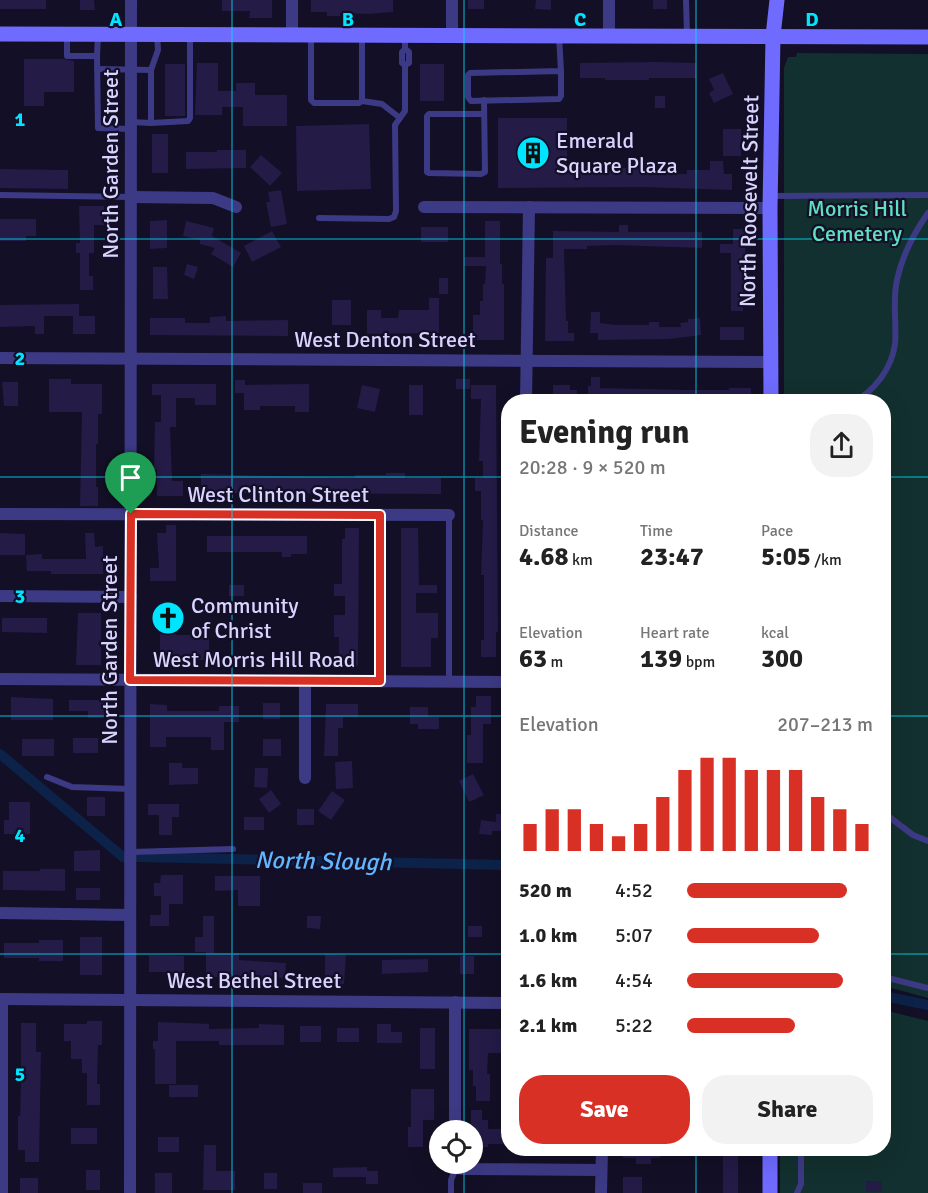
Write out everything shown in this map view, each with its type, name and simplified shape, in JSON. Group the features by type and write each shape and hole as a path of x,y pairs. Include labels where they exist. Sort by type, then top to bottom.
{"street":[{"name":"North Garden Street","path":"130,1193 131,0"},
{"path":"292,0 292,35"},
{"path":"452,0 452,35"},
{"path":"609,0 609,36"},
{"name":"North Roosevelt Street","path":"771,394 770,202 773,36 777,0"},
{"path":"0,34 362,35 405,42 452,35 928,37"},
{"path":"131,197 213,198 236,207"},
{"path":"424,207 770,202"},
{"path":"526,394 529,207"},
{"name":"West Denton Street","path":"0,358 771,362"},
{"name":"West Clinton Street","path":"0,514 449,515"},
{"path":"380,515 380,681"},
{"path":"0,596 131,597"},
{"name":"West Morris Hill Road","path":"0,679 501,682"},
{"path":"305,681 305,778"},
{"path":"0,914 130,915"},
{"path":"1,999 2,1193"},
{"name":"West Bethel Street","path":"1,999 501,1003"},
{"path":"455,1002 455,1120"},
{"path":"601,1193 602,1156"},
{"path":"770,1156 770,1193"},
{"path":"483,1167 601,1170"}],"lane":[{"path":"686,0 687,35"},
{"path":"68,34 67,56 97,56"},
{"path":"98,34 98,128 188,121 190,118 190,35"},
{"path":"151,123 151,70 158,50 157,34"},
{"path":"311,35 311,100 314,103 359,104 362,101 382,105 400,118"},
{"path":"362,35 362,101"},
{"path":"560,36 561,71 561,96 559,99 471,101 468,97 468,75 470,73 561,71"},
{"path":"319,218 389,219 394,217 396,211 395,125 405,111 405,66 402,63 402,52 405,42"},
{"path":"97,69 151,70"},
{"path":"484,100 485,171 481,174 429,173 427,171 427,116 429,114 484,114"},
{"path":"0,195 131,197"},
{"path":"770,202 928,195"},
{"path":"865,394 879,381 895,346 896,282 903,260 919,226 928,213"},
{"path":"449,515 449,681"},
{"path":"47,777 72,787 130,789"},
{"path":"891,818 913,835 928,841"},
{"path":"130,852 233,849"},
{"path":"891,979 928,988"},
{"path":"797,1193 801,1184 801,1156"},
{"path":"451,1193 453,1174"}],"green space":[{"name":"Morris Hill Cemetery","path":"797,53 928,54 928,998 891,988 891,394 784,394 784,68 788,57 796,57"},
{"path":"891,1012 928,1021 928,1193 780,1193 780,1156 891,1156"}],"building":[{"path":"0,0 46,0 46,9 0,9"},
{"path":"80,0 94,0 95,10 80,10"},
{"path":"222,0 272,0 272,18 249,18 250,11 222,11"},
{"path":"311,0 393,0 393,12 340,13 340,16 327,16 327,12 311,12"},
{"path":"468,0 484,0 484,9 468,9"},
{"path":"536,0 551,0 551,10 535,9"},
{"path":"653,0 667,0 667,9 653,9"},
{"path":"24,59 74,61 74,92 44,92 44,106 24,106"},
{"path":"197,63 218,63 218,91 236,91 236,83 255,83 255,95 287,95 287,126 243,126 243,107 222,107 222,115 195,115"},
{"path":"580,63 696,63 696,78 605,80 605,78 580,78"},
{"path":"165,64 185,64 185,116 165,116"},
{"path":"420,64 444,64 444,101 420,101"},
{"path":"723,73 733,94 714,103 709,93 714,90 709,79"},
{"path":"655,96 665,96 665,108 655,108"},
{"name":"Emerald Square Plaza","path":"498,118 567,118 567,171 613,171 613,168 641,168 641,162 651,162 651,173 687,174 687,170 710,170 710,161 723,161 724,174 732,174 732,190 641,187 498,188"},
{"path":"369,124 371,189 297,191 296,126"},
{"path":"723,129 741,129 741,156 723,156"},
{"path":"152,134 168,134 168,173 152,173"},
{"path":"217,150 246,150 246,168 186,169 186,152 217,152"},
{"path":"261,155 282,173 270,186 250,167"},
{"path":"0,169 68,170 68,189 0,188"},
{"path":"281,190 287,224 271,227 266,202 270,202 268,192"},
{"path":"79,206 104,206 104,225 94,225 94,253 89,253 89,276 93,276 93,290 80,290 80,253 76,253 76,243 80,243"},
{"path":"0,219 36,219 36,236 26,236 26,241 0,241"},
{"path":"167,220 167,248 150,249 150,221"},
{"path":"186,221 214,228 212,236 241,253 233,267 211,254 215,248 200,244 200,240 183,236"},
{"path":"485,221 500,221 500,264 502,264 502,284 504,284 504,340 473,340 473,315 480,315 486,266 464,266 464,257 485,257"},
{"path":"619,225 628,225 628,232 702,232 702,248 615,245 564,249 566,321 568,321 568,333 574,333 574,341 545,341 546,258 553,258 553,231 619,232"},
{"path":"421,227 448,227 448,242 421,242"},
{"path":"733,229 746,229 743,311 731,311 731,253 720,253 720,244 733,244"},
{"path":"272,231 281,247 252,262 244,246"},
{"path":"187,264 198,267 194,279 184,275"},
{"path":"153,267 167,267 168,299 153,299"},
{"path":"439,278 448,278 448,294 439,294"},
{"path":"429,298 439,298 439,333 367,334 367,310 381,310 381,318 398,318 399,310 429,310"},
{"path":"332,300 351,300 351,325 332,325"},
{"path":"79,304 79,316 44,316 44,334 35,334 35,326 0,327 0,305"},
{"path":"591,312 600,312 600,323 615,325 649,325 649,322 659,322 659,327 681,327 680,323 688,322 688,319 700,318 701,335 669,339 598,340 598,333 590,333"},
{"path":"73,316 95,316 95,334 73,334"},
{"path":"226,316 226,321 288,320 288,336 150,335 150,318 185,318 185,323 210,323 210,317"},
{"path":"720,327 744,327 744,340 720,340"},
{"path":"591,377 600,377 600,388 729,390 729,388 751,388 751,394 588,394 588,386 591,386"},
{"path":"49,379 71,379 71,384 102,384 102,414 98,414 98,444 96,444 98,506 80,506 82,412 49,412"},
{"path":"456,379 470,379 470,389 456,389"},
{"path":"235,380 245,380 245,385 309,384 309,412 295,412 295,406 260,406 260,410 244,410 244,393 235,393"},
{"path":"2,382 18,382 18,406 4,406"},
{"path":"152,384 216,384 216,405 195,405 195,398 176,398 176,427 170,427 172,481 183,481 183,496 157,496 157,470 154,470 155,422 161,422 161,395 152,395"},
{"path":"362,385 380,389 375,412 357,408"},
{"path":"409,385 423,385 423,415 409,415"},
{"path":"471,385 496,385 498,632 496,632 496,657 481,657 481,640 484,640 484,575 481,575 483,520 481,520 481,491 475,491 475,478 483,478 483,461 479,461 481,399 471,399"},
{"path":"553,385 570,385 570,390 577,390 577,394 553,394"},
{"path":"386,473 405,473 405,478 441,478 441,494 201,493 201,474 355,478 355,475 386,475"},
{"path":"166,525 176,525 176,581 150,581 150,568 159,568 157,533 166,533"},
{"path":"345,528 359,528 358,666 339,666 339,637 334,637 334,615 345,615 345,596 334,596 334,584 342,584 342,539 345,539"},
{"path":"401,528 418,528 419,585 437,585 437,593 416,593 416,613 438,613 438,638 431,638 431,667 401,667"},
{"path":"0,533 25,534 25,555 0,555"},
{"path":"85,533 94,533 95,547 103,546 103,574 51,574 51,571 27,571 26,555 42,554 42,559 86,559"},
{"path":"207,536 307,536 307,554 291,554 291,557 282,557 282,552 207,552"},
{"path":"229,585 244,585 244,596 229,596"},
{"name":"Community of Christ","path":"160,602 176,602 176,635 209,635 209,660 160,660"},
{"path":"78,613 101,613 101,665 76,665"},
{"path":"2,618 47,618 47,633 2,632"},
{"path":"476,696 491,696 491,724 483,724 483,763 467,763 467,735 471,735 471,707 476,707"},
{"path":"11,697 53,699 53,720 11,720"},
{"path":"69,700 107,700 107,718 88,718 88,711 69,711"},
{"path":"263,703 280,703 280,719 263,719"},
{"path":"150,704 167,705 167,711 219,711 219,706 239,706 239,722 224,722 224,750 211,750 211,737 166,737 166,747 150,747"},
{"path":"326,704 358,704 358,717 343,717 343,728 338,728 338,756 324,756"},
{"path":"410,707 428,707 428,717 439,717 439,729 418,729 418,724 410,724"},
{"path":"73,738 98,738 98,753 73,753"},
{"path":"22,739 54,739 54,756 22,756"},
{"path":"263,739 281,739 281,756 263,756"},
{"path":"352,761 353,788 336,789 335,762"},
{"path":"169,763 182,763 182,768 198,768 198,784 169,785"},
{"path":"255,768 268,768 267,788 254,787"},
{"path":"473,774 484,795 469,802 459,781"},
{"path":"271,790 281,804 269,813 259,799"},
{"path":"332,791 345,800 331,820 318,811"},
{"path":"87,797 105,797 105,816 87,816"},
{"path":"9,802 30,802 30,834 4,834 4,820 9,820"},
{"path":"148,804 179,804 179,817 172,817 172,835 159,835 159,815 148,815"},
{"path":"297,809 314,809 314,825 297,825"},
{"path":"496,814 501,814 501,831 492,831 492,835 479,834 481,820 496,822"},
{"path":"244,817 264,817 264,830 244,830"},
{"path":"100,850 100,871 74,871 74,851"},
{"path":"40,869 65,869 65,891 3,890 3,871 40,871"},
{"path":"161,875 183,875 183,904 169,904 169,926 150,926 150,915 161,915 161,896 154,896 154,883 160,883"},
{"path":"215,876 260,876 260,906 238,906 238,890 215,891"},
{"path":"76,888 100,888 100,900 76,900"},
{"path":"203,916 214,916 214,953 239,953 239,960 286,963 285,978 206,977 206,952 195,952 195,937 203,937"},
{"path":"307,916 321,916 320,929 307,928"},
{"path":"468,926 482,926 482,937 468,937"},
{"path":"80,937 102,937 102,975 80,975"},
{"path":"39,940 63,940 63,961 4,958 4,943 39,943"},
{"path":"325,954 346,955 344,984 325,983"},
{"path":"149,955 184,956 184,976 169,976 169,972 149,972"},
{"path":"460,956 474,956 474,974 460,974"},
{"path":"428,959 428,972 382,974 382,960"},
{"path":"87,1021 102,1021 102,1045 98,1045 97,1084 100,1084 100,1105 87,1105 87,1073 82,1073 82,1059 71,1059 71,1041 64,1041 64,1024 87,1024"},
{"path":"158,1022 209,1024 209,1029 259,1028 259,1024 284,1025 284,1045 219,1045 219,1041 176,1041 176,1084 155,1084 153,1041 158,1041"},
{"path":"21,1023 36,1023 36,1052 41,1052 39,1162 25,1162 25,1150 18,1150"},
{"path":"377,1024 391,1024 391,1032 402,1032 402,1043 377,1043"},
{"path":"300,1026 321,1026 321,1042 300,1042"},
{"path":"337,1028 359,1028 359,1042 337,1042"},
{"path":"420,1028 435,1028 435,1069 420,1069"},
{"path":"469,1029 501,1029 501,1053 488,1053 487,1074 490,1074 490,1101 476,1101 473,1070 469,1070"},
{"path":"169,1085 198,1085 198,1097 169,1097"},
{"path":"411,1089 434,1089 434,1120 423,1120 423,1147 408,1147 408,1127 411,1127"},
{"path":"471,1110 482,1110 482,1120 471,1120"},
{"path":"483,1120 488,1120 488,1129 501,1129 501,1144 488,1144 488,1147 483,1147"},
{"path":"71,1128 97,1128 97,1144 71,1144"},
{"path":"158,1137 179,1137 179,1152 158,1152"},
{"path":"204,1145 216,1145 216,1171 235,1171 235,1190 203,1190"},
{"path":"623,1156 660,1156 660,1158 651,1158 651,1164 636,1164 636,1158 623,1158"},
{"path":"723,1156 738,1156 738,1193 723,1193"},
{"path":"367,1167 367,1171 378,1171 378,1184 366,1184 366,1177 333,1177 333,1168"},
{"path":"86,1170 100,1170 100,1190 86,1190"},
{"path":"155,1173 172,1173 172,1193 155,1193"},
{"path":"264,1173 277,1173 277,1189 264,1189"},
{"path":"623,1177 642,1177 642,1193 623,1193"},
{"path":"20,1178 38,1178 38,1193 20,1193"},
{"path":"866,1181 882,1181 882,1192 866,1192"},
{"path":"303,1183 322,1183 322,1193 303,1193"}],"waterway":[{"name":"North Slough","path":"0,754 123,857"},
{"name":"North Slough","path":"137,857 501,865"},
{"name":"North Slough","path":"891,997 928,1005"}],"place":[{"name":"Emerald Square Plaza","path":"533,153"},
{"name":"Community of Christ","path":"168,618"}],"route":[{"path":"131,514 380,515 380,681 130,680 131,514"}]}
